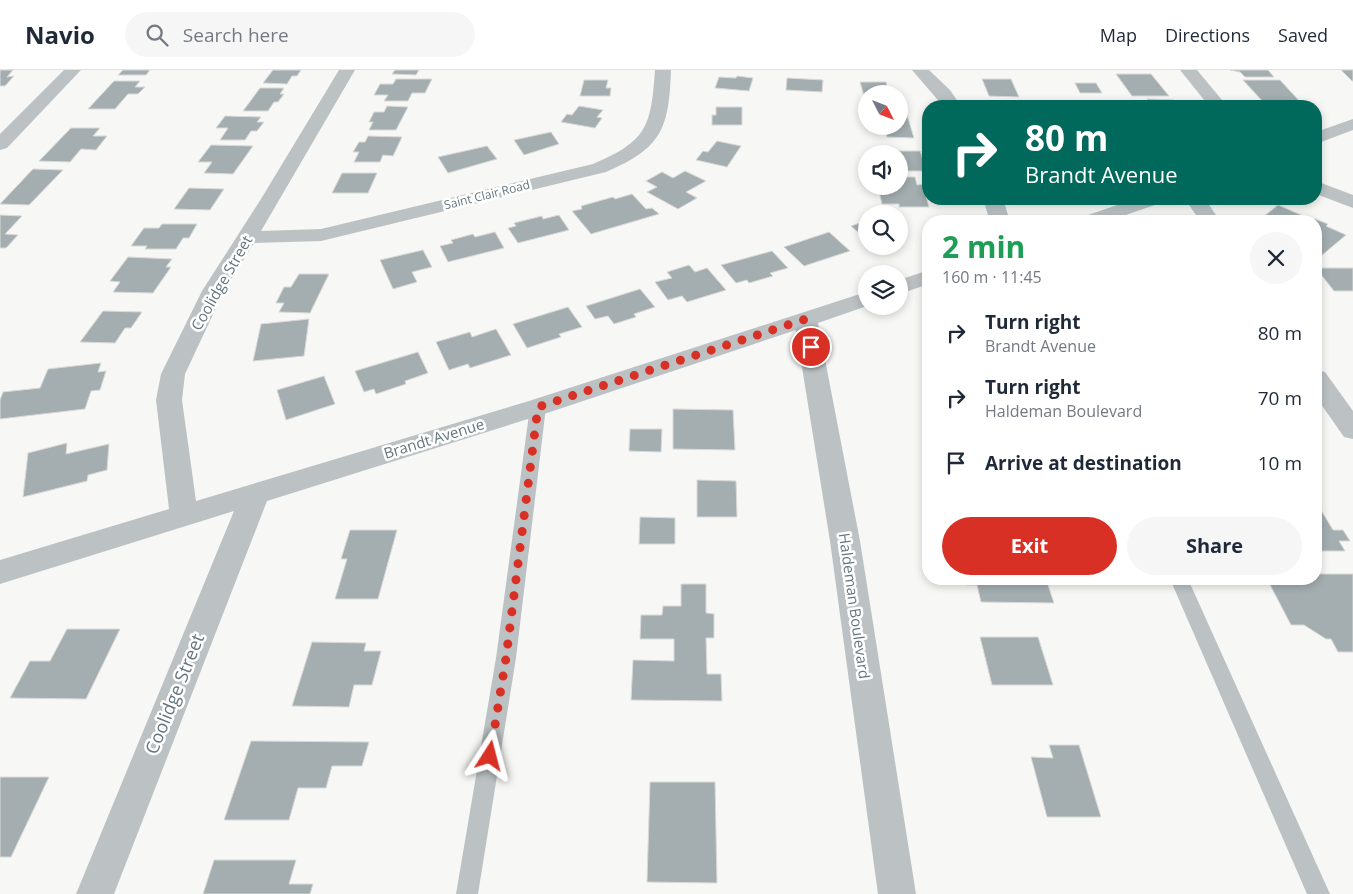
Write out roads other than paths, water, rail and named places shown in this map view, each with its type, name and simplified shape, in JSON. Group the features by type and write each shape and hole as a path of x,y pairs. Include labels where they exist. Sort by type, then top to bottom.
{"street":[{"path":"0,144 73,70"},
{"name":"Coolidge Street","path":"184,516 170,409 173,374 213,291 317,123 347,70"},
{"name":"Saint Clair Road","path":"247,237 296,238 322,235 589,170 620,160 644,144 656,125 662,96 664,70"},
{"path":"920,70 947,100"},
{"path":"1188,70 1213,100"},
{"path":"1322,137 1353,124"},
{"path":"1322,189 1353,202"},
{"path":"1107,215 1137,205"},
{"path":"908,284 922,279"},
{"name":"Brandt Avenue","path":"0,572 538,407 858,301"},
{"name":"Haldeman Boulevard","path":"806,319 845,541 897,894"},
{"path":"1322,386 1353,430"},
{"name":"Coolidge Street","path":"95,894 255,495"}],"lane":[{"path":"467,894 506,658 538,407"},
{"path":"1182,585 1319,894"}]}
